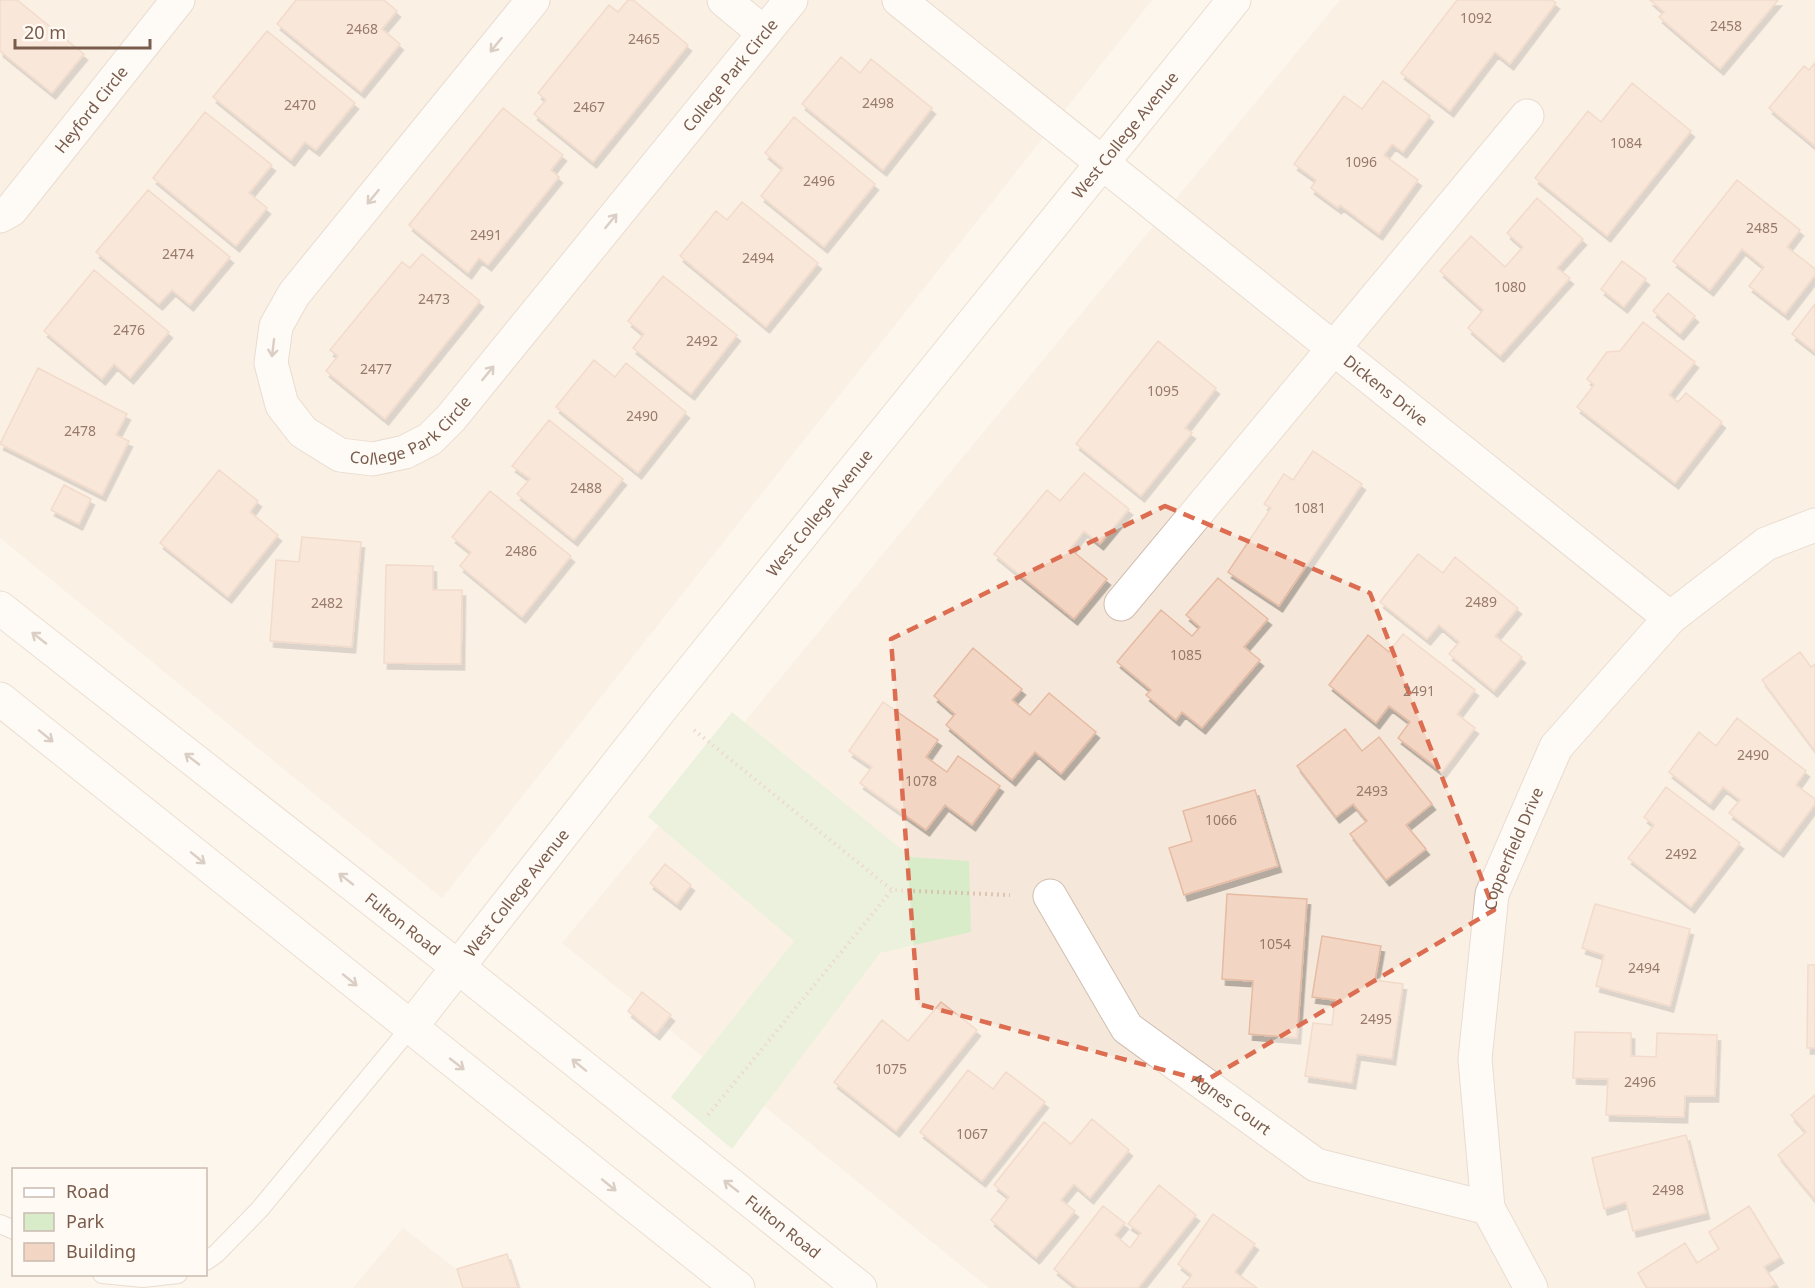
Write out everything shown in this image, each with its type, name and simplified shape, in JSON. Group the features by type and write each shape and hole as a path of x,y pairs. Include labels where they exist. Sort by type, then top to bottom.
{"street":[{"name":"Heyford Circle","path":"0,216 10,210 178,0"},
{"name":"College Park Circle","path":"533,0 294,294 276,326 272,363 282,405 303,432 340,454 373,459 405,452 430,439 451,418 790,0"},
{"path":"724,0 764,33"},
{"path":"899,0 1102,163"},
{"name":"West College Avenue","path":"410,1028 664,705 1234,0"},
{"path":"1121,604 1527,116"},
{"name":"Dickens Drive","path":"1102,163 1670,618"},
{"name":"Copperfield Drive","path":"1531,1288 1488,1208 1475,1059 1492,894 1556,747 1670,618 1766,544 1815,525"},
{"name":"Fulton Road","path":"0,608 458,967 860,1288"},
{"path":"0,699 738,1288"},
{"name":"Agnes Court","path":"1050,896 1127,1028 1316,1165 1488,1208"}],"lane":[{"path":"207,1260 259,1210 410,1028"},
{"path":"93,1288 102,1276"},
{"path":"116,1276 143,1278 166,1276"}],"path":[{"path":"664,705 892,890 1050,896"},
{"path":"682,1147 892,890"}],"highlighted area":[{"path":"1165,506 1370,593 1494,910 1205,1081 918,1004 891,639"}],"shaded area":[{"path":"0,0 1152,0 442,898 0,538"},
{"path":"1340,0 1815,0 1815,1288 989,1288 562,943"},
{"path":"403,1228 481,1288 353,1288"}],"green space":[{"path":"732,712 911,857 969,861 971,932 880,953 732,1149 671,1097 794,941 648,817"}],"building":[{"path":"0,0 17,0 84,54 52,93 0,51"},
{"path":"296,0 384,0 397,11 382,29 400,44 361,92 277,24"},
{"path":"628,0 633,0 688,45 593,162 534,114 546,100 538,93 609,5 618,12"},
{"path":"1457,0 1552,0 1556,3 1510,64 1495,52 1450,111 1401,73"},
{"path":"1650,0 1778,0 1720,69 1659,17 1664,12"},
{"path":"267,31 355,103 316,150 305,142 291,160 213,97"},
{"path":"841,57 860,73 871,59 932,108 883,170 802,104"},
{"path":"1815,63 1815,146 1769,108 1804,66 1809,70"},
{"path":"1383,81 1430,116 1403,152 1392,144 1384,155 1418,180 1379,234 1340,205 1338,208 1311,188 1316,180 1294,164 1344,96 1362,109"},
{"path":"1632,83 1691,131 1607,236 1535,178 1588,111 1601,122"},
{"path":"503,108 563,155 551,170 559,177 488,265 479,258 468,273 409,225"},
{"path":"205,112 272,165 249,193 267,208 236,246 153,178"},
{"path":"794,117 875,184 824,247 761,196 783,168 765,153"},
{"path":"1737,180 1800,230 1787,247 1815,269 1815,275 1785,314 1749,286 1764,267 1742,249 1710,290 1673,261"},
{"path":"148,190 230,257 190,305 172,290 159,304 96,252"},
{"path":"1537,198 1583,239 1557,268 1570,278 1500,356 1468,328 1483,310 1440,271 1471,236 1505,267 1523,247 1507,233"},
{"path":"742,202 818,263 766,327 680,256 716,211 727,220"},
{"path":"422,254 480,301 385,419 326,371 338,356 330,350 402,262 410,268"},
{"path":"1622,261 1646,279 1624,307 1601,289"},
{"path":"94,270 169,332 130,378 114,364 102,379 44,331"},
{"path":"663,276 737,335 691,394 633,348 644,334 628,321"},
{"path":"1668,293 1695,316 1680,334 1653,311"},
{"path":"1815,304 1815,352 1792,334"},
{"path":"1643,322 1695,362 1669,395 1678,402 1686,393 1722,422 1675,483 1577,407 1594,385 1587,379 1607,352 1620,351"},
{"path":"1158,341 1216,388 1185,428 1192,433 1141,496 1076,444"},
{"path":"594,360 615,377 626,363 686,412 638,473 556,407"},
{"path":"38,368 127,414 116,435 129,441 102,495 0,444"},
{"path":"549,420 623,479 574,540 517,494 530,479 512,466"},
{"path":"1313,451 1362,484 1279,606 1228,572 1271,508 1264,504 1284,474 1293,480"},
{"path":"219,470 258,501 250,512 278,535 228,597 160,543"},
{"path":"1084,473 1129,509 1100,544 1084,531 1070,549 1107,579 1074,619 994,554 1047,490 1060,501"},
{"path":"64,485 91,499 79,524 51,510"},
{"path":"490,491 571,556 522,617 460,566 471,552 452,537"},
{"path":"302,537 361,542 352,647 270,641 276,560 299,562"},
{"path":"1418,554 1443,573 1455,557 1518,608 1495,636 1522,657 1494,691 1449,654 1459,642 1439,625 1427,639 1380,602"},
{"path":"386,565 433,566 433,590 462,590 461,664 384,663"},
{"path":"1218,578 1268,619 1244,647 1260,660 1202,728 1182,712 1176,720 1146,695 1151,690 1117,662 1161,610 1192,636 1200,627 1186,615"},
{"path":"1403,634 1475,690 1457,714 1475,728 1442,772 1398,738 1410,722 1389,706 1376,723 1329,685 1368,635 1389,652"},
{"path":"973,648 1022,689 1012,700 1030,715 1049,693 1096,732 1061,774 1035,752 1012,780 946,725 955,714 934,696"},
{"path":"1800,652 1811,667 1815,664 1815,751 1762,680"},
{"path":"883,702 938,740 926,757 947,772 958,756 1000,786 972,825 945,805 926,830 860,783 872,767 849,751"},
{"path":"1737,718 1806,771 1796,785 1815,799 1815,804 1780,851 1729,813 1740,800 1723,787 1710,804 1669,772 1699,732 1716,746"},
{"path":"1345,729 1362,751 1379,737 1432,804 1406,825 1426,849 1386,880 1350,834 1367,821 1353,804 1336,817 1297,766"},
{"path":"1666,787 1740,843 1691,907 1628,858 1654,825 1644,817"},
{"path":"1255,790 1278,866 1184,895 1169,848 1192,841 1183,811"},
{"path":"665,864 691,885 677,904 650,883"},
{"path":"1227,894 1307,899 1297,1038 1249,1034 1253,981 1222,979"},
{"path":"1595,904 1690,929 1670,1006 1596,986 1604,955 1582,948"},
{"path":"1322,936 1381,946 1375,980 1403,984 1392,1059 1357,1054 1352,1083 1305,1076 1313,1023 1332,1025 1335,1000 1312,997"},
{"path":"1808,965 1815,965 1815,1048 1807,1048"},
{"path":"642,992 671,1015 656,1034 628,1011"},
{"path":"941,1002 977,1030 896,1131 834,1082 882,1020 908,1041"},
{"path":"1575,1032 1631,1033 1631,1056 1656,1057 1657,1033 1717,1035 1715,1096 1685,1096 1684,1117 1606,1115 1608,1079 1573,1078"},
{"path":"968,1070 993,1089 1006,1072 1045,1102 982,1181 920,1132"},
{"path":"1815,1095 1815,1200 1778,1155 1806,1132 1791,1115"},
{"path":"1092,1119 1129,1150 1090,1198 1074,1184 1061,1200 1075,1211 1036,1258 991,1220 1009,1197 994,1185 1044,1122 1071,1144"},
{"path":"1686,1135 1706,1213 1633,1231 1626,1202 1604,1209 1592,1158"},
{"path":"1159,1185 1196,1215 1138,1288 1078,1288 1054,1269 1103,1206 1125,1223 1115,1235 1130,1248 1141,1233 1128,1224"},
{"path":"1749,1206 1780,1257 1764,1267 1776,1284 1769,1288 1647,1288 1638,1273 1685,1243 1697,1263 1719,1249 1709,1232"},
{"path":"1213,1214 1255,1244 1235,1272 1257,1288 1182,1288 1192,1275 1178,1264"},
{"path":"507,1254 518,1288 463,1288 457,1269"}]}
